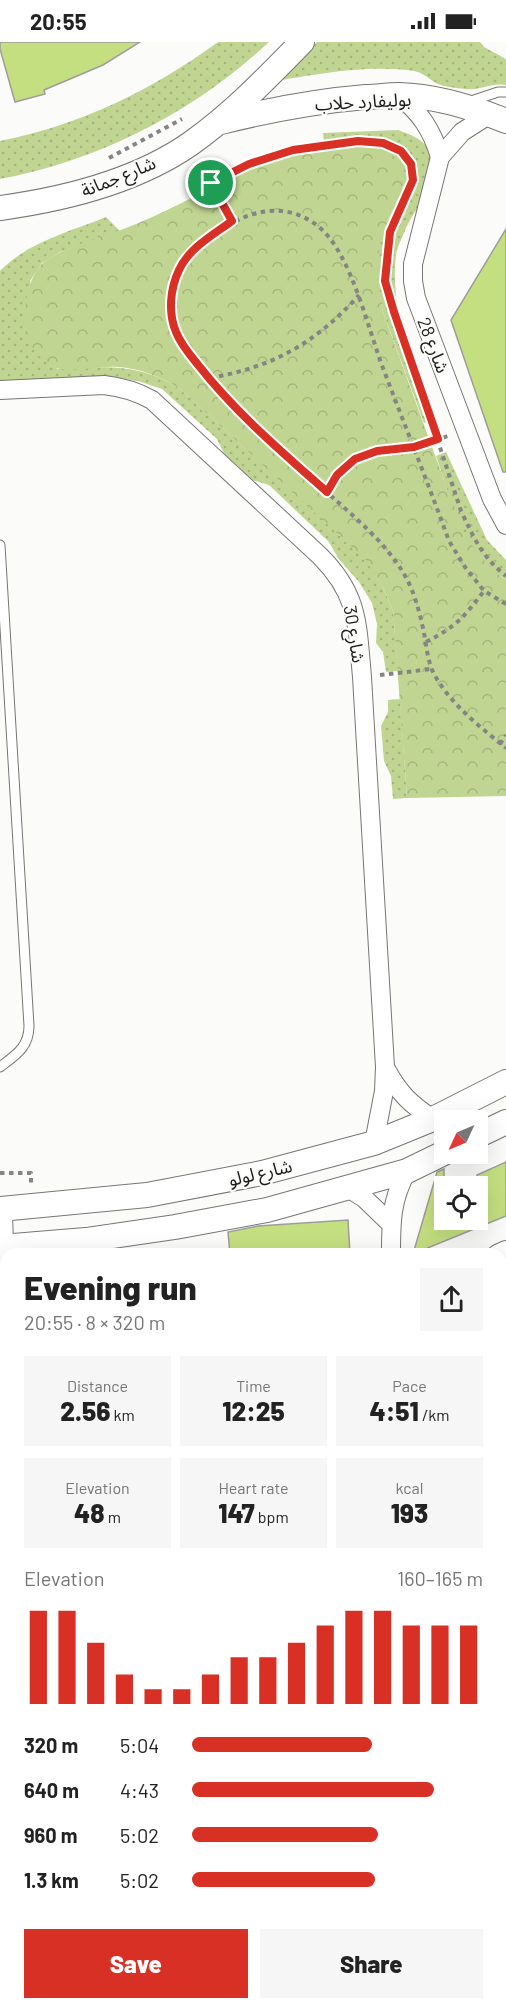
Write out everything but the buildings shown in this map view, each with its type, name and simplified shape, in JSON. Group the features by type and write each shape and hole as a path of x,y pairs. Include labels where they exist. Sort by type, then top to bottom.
{"street":[{"name":"شارع جمانة","path":"0,207 82,192 137,172 188,145 218,122 302,42"},
{"name":"بوليفارد حلاب","path":"218,122 297,105 337,99 398,95 460,105 498,118"},
{"path":"398,95 426,122 435,139 440,157"},
{"name":"شارع 28","path":"498,118 462,132 440,157 413,264 413,281 416,298 492,499 506,525"},
{"path":"0,223 26,204"},
{"name":"شارع 30","path":"1,391 104,385 121,387 152,400 335,572 348,591 355,612 362,676 385,1067 384,1091 374,1143"},
{"name":"شارع 30","path":"385,1067 396,1088 413,1106 434,1119"},
{"name":"شارع لولو","path":"452,1110 506,1082"},
{"name":"شارع لولو","path":"0,1209 147,1195 262,1173 374,1143 434,1119"},
{"path":"488,1131 506,1122"},
{"name":"شارع لولو","path":"0,1247 86,1240 267,1210 407,1171 434,1158"},
{"path":"391,1248 391,1224 395,1197 407,1171"},
{"path":"348,1188 364,1198 391,1224"},
{"path":"0,1214 0,1247"},
{"path":"75,1248 86,1240"}],"lane":[{"path":"460,105 498,92 506,92"},
{"path":"0,545 29,1026 26,1043 21,1051 0,1067"}],"path":[{"path":"101,162 190,115"},
{"path":"211,183 249,164 293,150 358,141 383,143 401,151 411,164 413,180 390,232 385,281 461,511 478,547 491,564 506,576"},
{"path":"188,145 232,221"},
{"path":"506,604 484,591 465,567 449,540 382,365 359,295 335,244 319,226 299,215 276,210 254,212 232,221 191,252 179,269 172,290 171,311 176,332 187,351 209,378 264,436 327,492 397,562 411,585 432,669 445,691 468,716 506,748"},
{"path":"209,378 238,374 292,352 324,330 359,295"},
{"path":"327,492 337,475 355,459 377,451 414,447 466,430"},
{"path":"426,642 448,631 461,621 484,591"},
{"path":"362,676 432,669"},
{"path":"500,744 506,735"},
{"path":"0,1173 30,1173"}],"green space":[{"path":"218,42 269,42 210,90 144,130 74,160 0,179 0,141 59,126 115,104 167,75"},
{"path":"317,42 480,42 484,47 506,59 506,85 470,89 455,88 438,84 414,71 398,69 361,69 272,82 302,58"},
{"path":"398,130 423,142 431,152 434,166 431,184 398,247 395,275 396,296 405,339 434,420 424,423 383,312 377,282 377,257 382,233 405,184 363,146 325,151 323,133"},
{"path":"363,146 388,150 400,164 405,177 405,186 385,229 379,252 378,275 383,312 460,524 479,555 506,580 506,796 407,798 393,611 383,587 366,560 179,388 150,374 127,368 70,370 53,367 35,351 26,331 26,305 32,280 44,262 53,256 136,224 231,178 271,162 309,152"},
{"path":"106,217 120,231 60,252 42,263 30,281 57,369 105,367 134,370 149,374 179,388 367,560 383,587 393,611 398,671 386,672 383,652 376,643 377,624 372,603 359,582 338,558 329,542 269,485 252,480 224,454 217,439 162,389 138,381 118,378 45,380 0,385 0,271 23,252 36,245"},
{"path":"446,452 487,540 506,560 506,580 487,566 477,555 462,529 436,456"},
{"path":"400,699 407,798 393,799 391,776 384,761 381,726 388,712 388,700"}],"route":[{"path":"358,141 383,143 401,151 411,164 413,180 390,232 385,281 438,439 414,447 377,451 355,459 337,475 327,492 264,436 209,378 187,351 176,332 171,311 172,290 179,269 191,252 232,221 211,183 249,164 293,150 358,141"}]}
